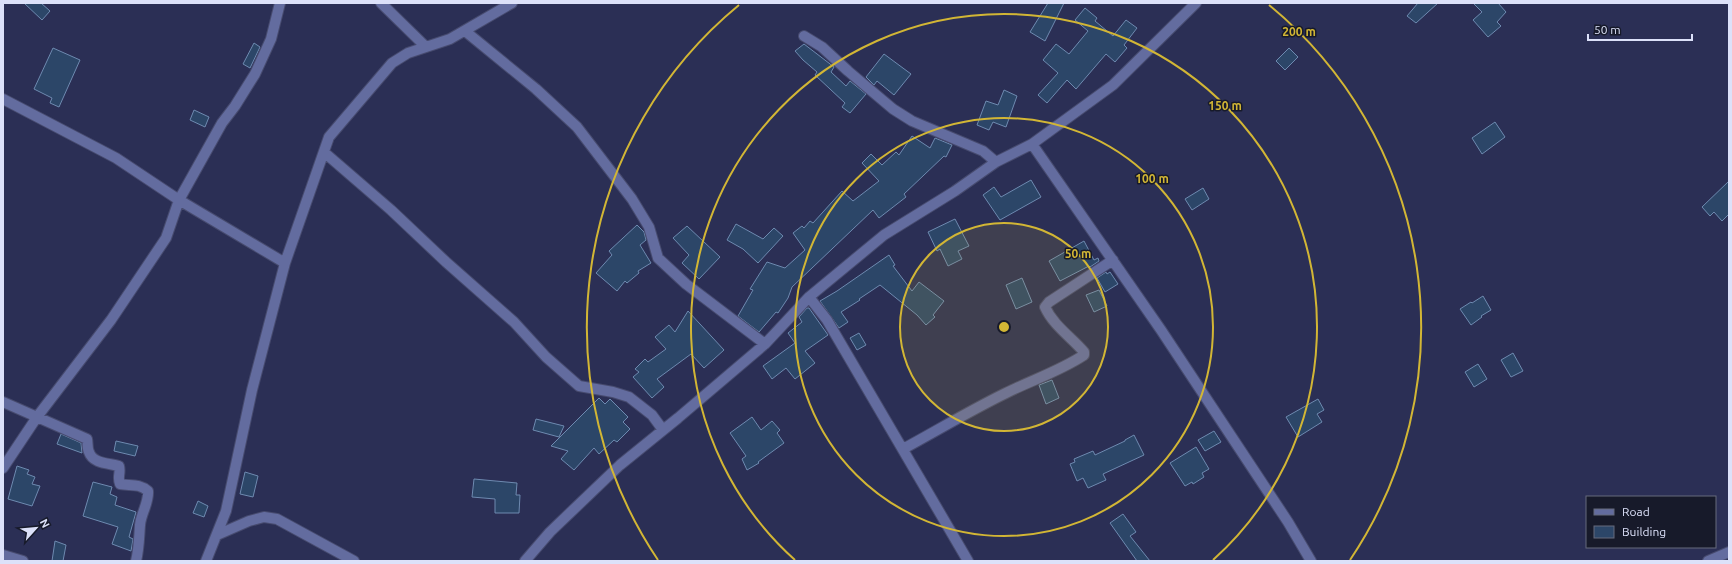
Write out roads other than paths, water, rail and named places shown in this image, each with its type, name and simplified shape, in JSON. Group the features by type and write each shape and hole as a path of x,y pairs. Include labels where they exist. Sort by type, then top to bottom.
{"street":[{"path":"3,468 37,417 111,320 166,238 179,200 222,123 256,74 271,39 280,3"},
{"path":"381,3 426,47"},
{"path":"206,561 226,511 252,390 285,263 325,153 329,137 392,64 408,53 450,38 512,3"},
{"path":"524,561 550,532 620,465 765,344 809,296 884,235 955,191 996,162 1032,144 1113,85 1196,3"},
{"path":"465,30 536,89 577,127 632,199 649,227 658,258 686,284 765,344"},
{"path":"804,36 822,47 889,105 912,121 983,151 996,162"},
{"path":"3,99 116,158 179,200 285,263"},
{"path":"1032,144 1113,260 1284,516 1311,561"},
{"path":"325,153 391,210 446,262 514,322 546,357 579,386 613,392 629,397 652,415 663,430"},
{"path":"903,449 962,415 1084,355 1084,352 1066,334 1048,313 1045,307 1050,302 1113,260"},
{"path":"809,296 827,320 968,561"},
{"path":"3,402 87,439 88,450 92,457 100,462 119,466 120,471 118,478 120,484 135,484 143,486 148,491 148,497 140,526 136,561"},
{"path":"217,535 249,521 264,517 277,519 354,561"},
{"path":"1708,561 1729,552"},
{"path":"3,555 23,561"}]}
